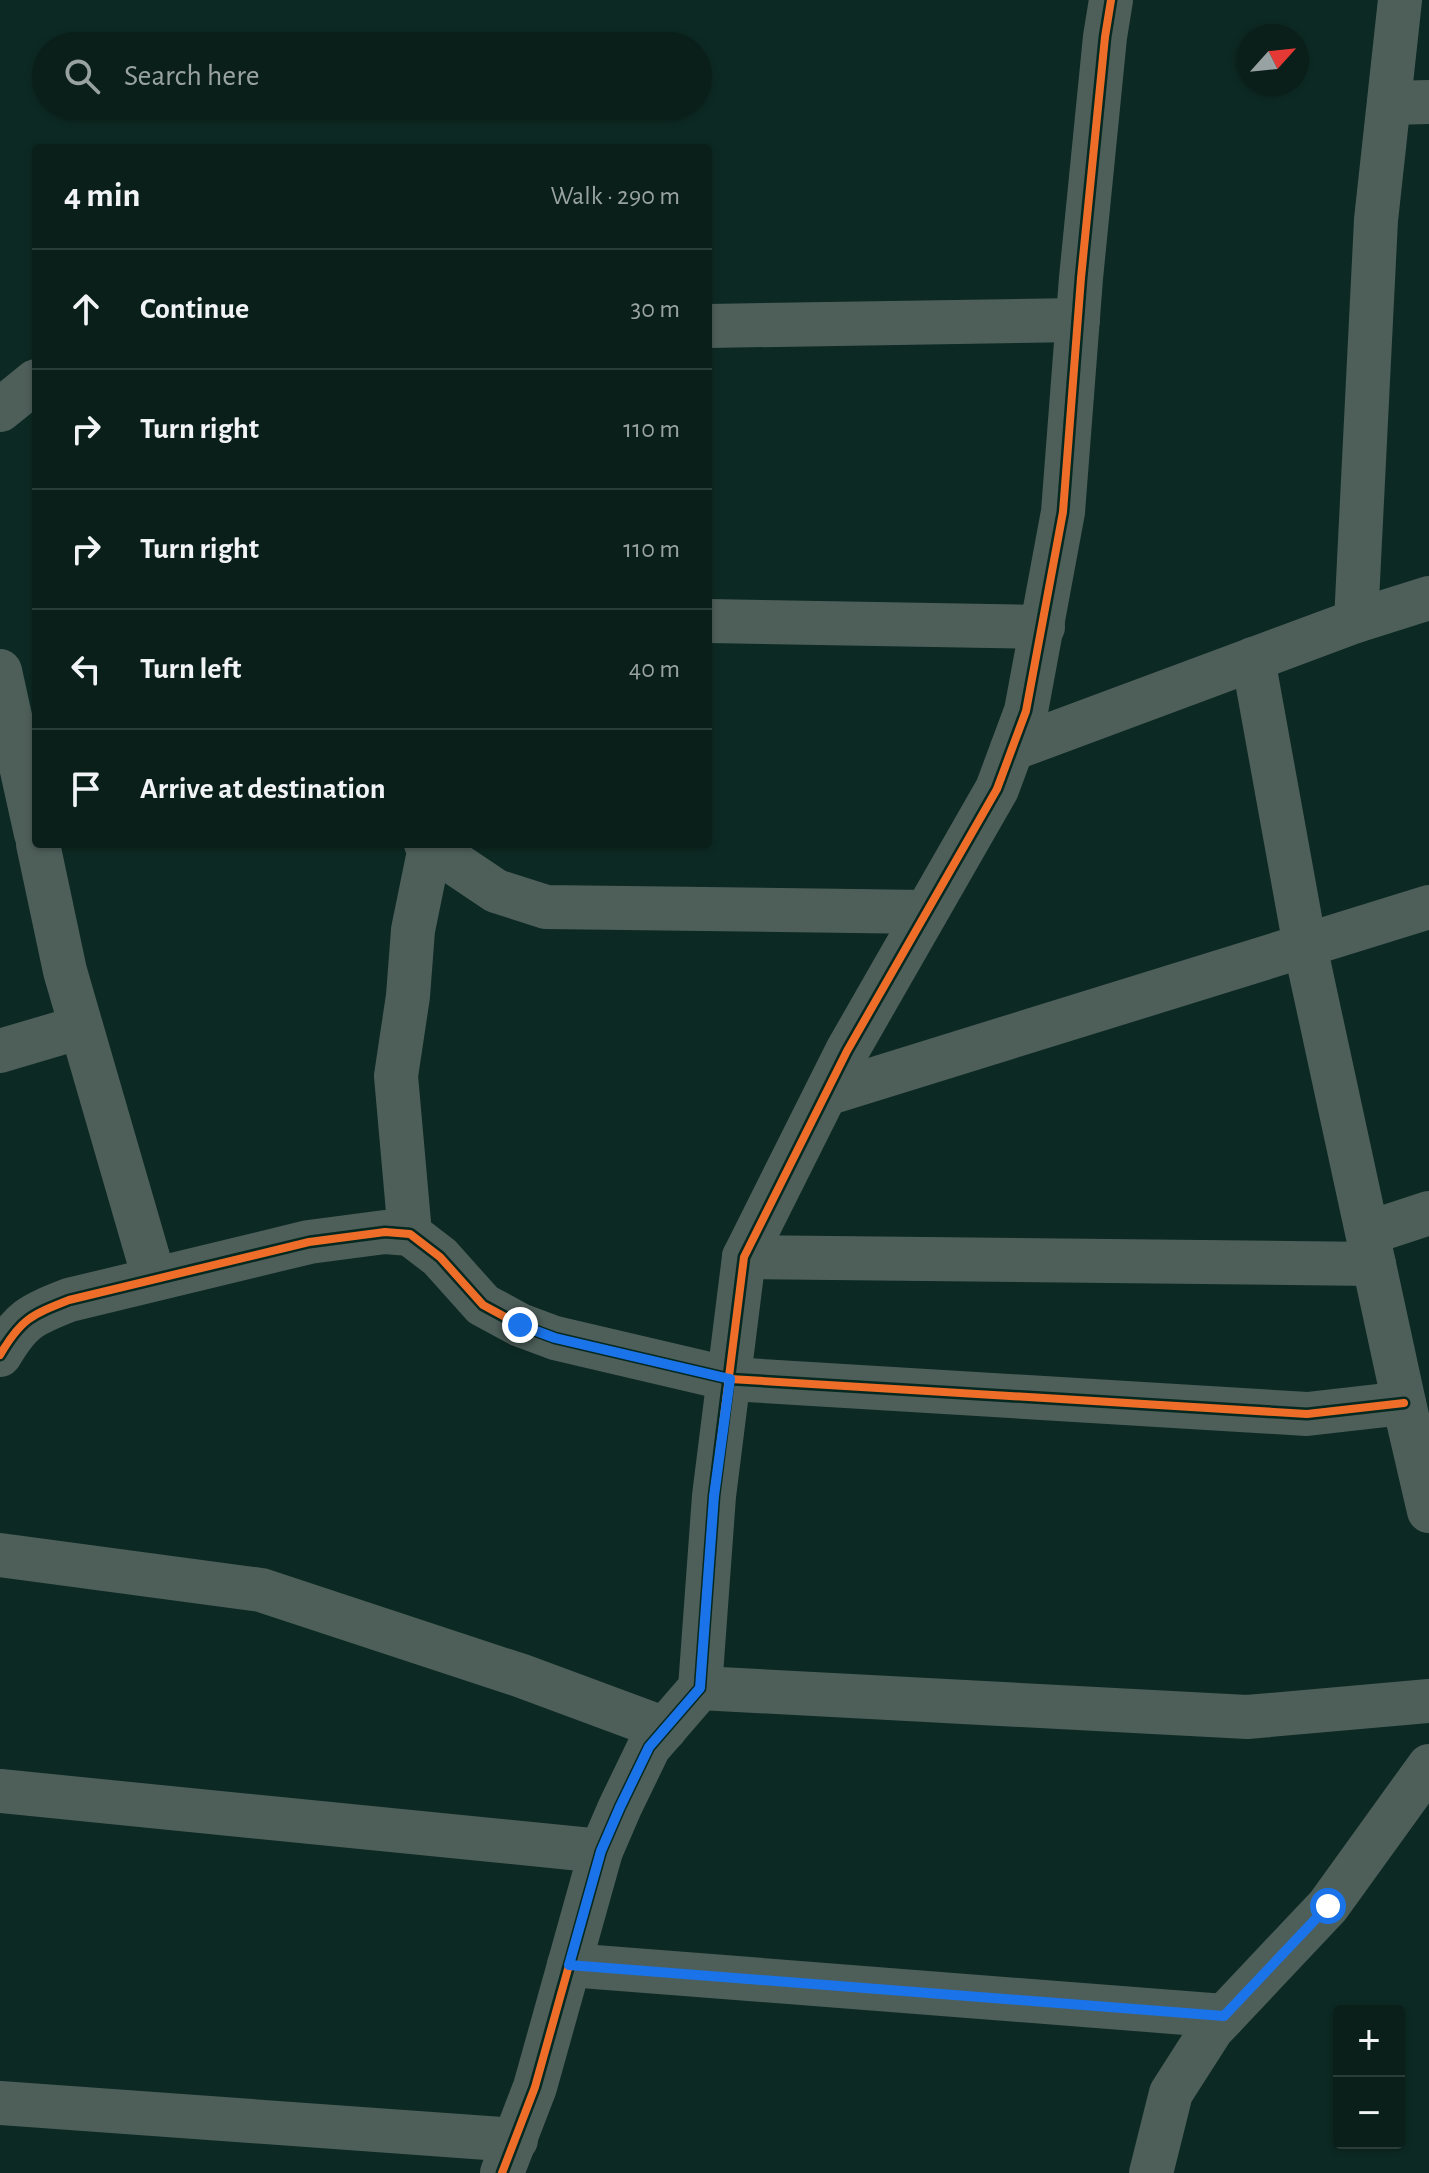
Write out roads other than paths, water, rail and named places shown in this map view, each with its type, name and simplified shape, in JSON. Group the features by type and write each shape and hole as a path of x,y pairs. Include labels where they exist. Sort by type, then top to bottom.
{"street":[{"path":"0,2103 509,2157 535,2087 601,1851 649,1747 700,1688 714,1496 744,1257 847,1051 997,789 1026,711 1063,512 1078,320 1111,0"},
{"path":"1356,621 1376,220 1409,103 1400,0"},
{"path":"712,326 1078,320"},
{"path":"0,410 32,384"},
{"path":"1012,749 1356,621 1429,598"},
{"path":"712,621 1043,627"},
{"path":"1253,659 1305,946 1429,1511"},
{"path":"10,680 32,810"},
{"path":"39,848 65,971 154,1278"},
{"path":"410,1234 396,1076 408,996 413,930 427,848"},
{"path":"432,848 496,891 546,907 926,912"},
{"path":"826,1094 1429,907"},
{"path":"0,1051 81,1027"},
{"path":"744,1257 1371,1248 1429,1213"},
{"path":"5,1335 36,1313 69,1300 309,1242 385,1232 410,1234 440,1257 483,1305 520,1325 555,1338 730,1379 1307,1414 1404,1403"},
{"path":"0,1555 261,1590 522,1676 665,1729"},
{"path":"700,1688 1247,1717 1429,1701"},
{"path":"1151,2173 1171,2093 1212,2029 1328,1906 1429,1766"},
{"path":"0,1791 601,1851"},
{"path":"569,1965 1224,2016"}]}
